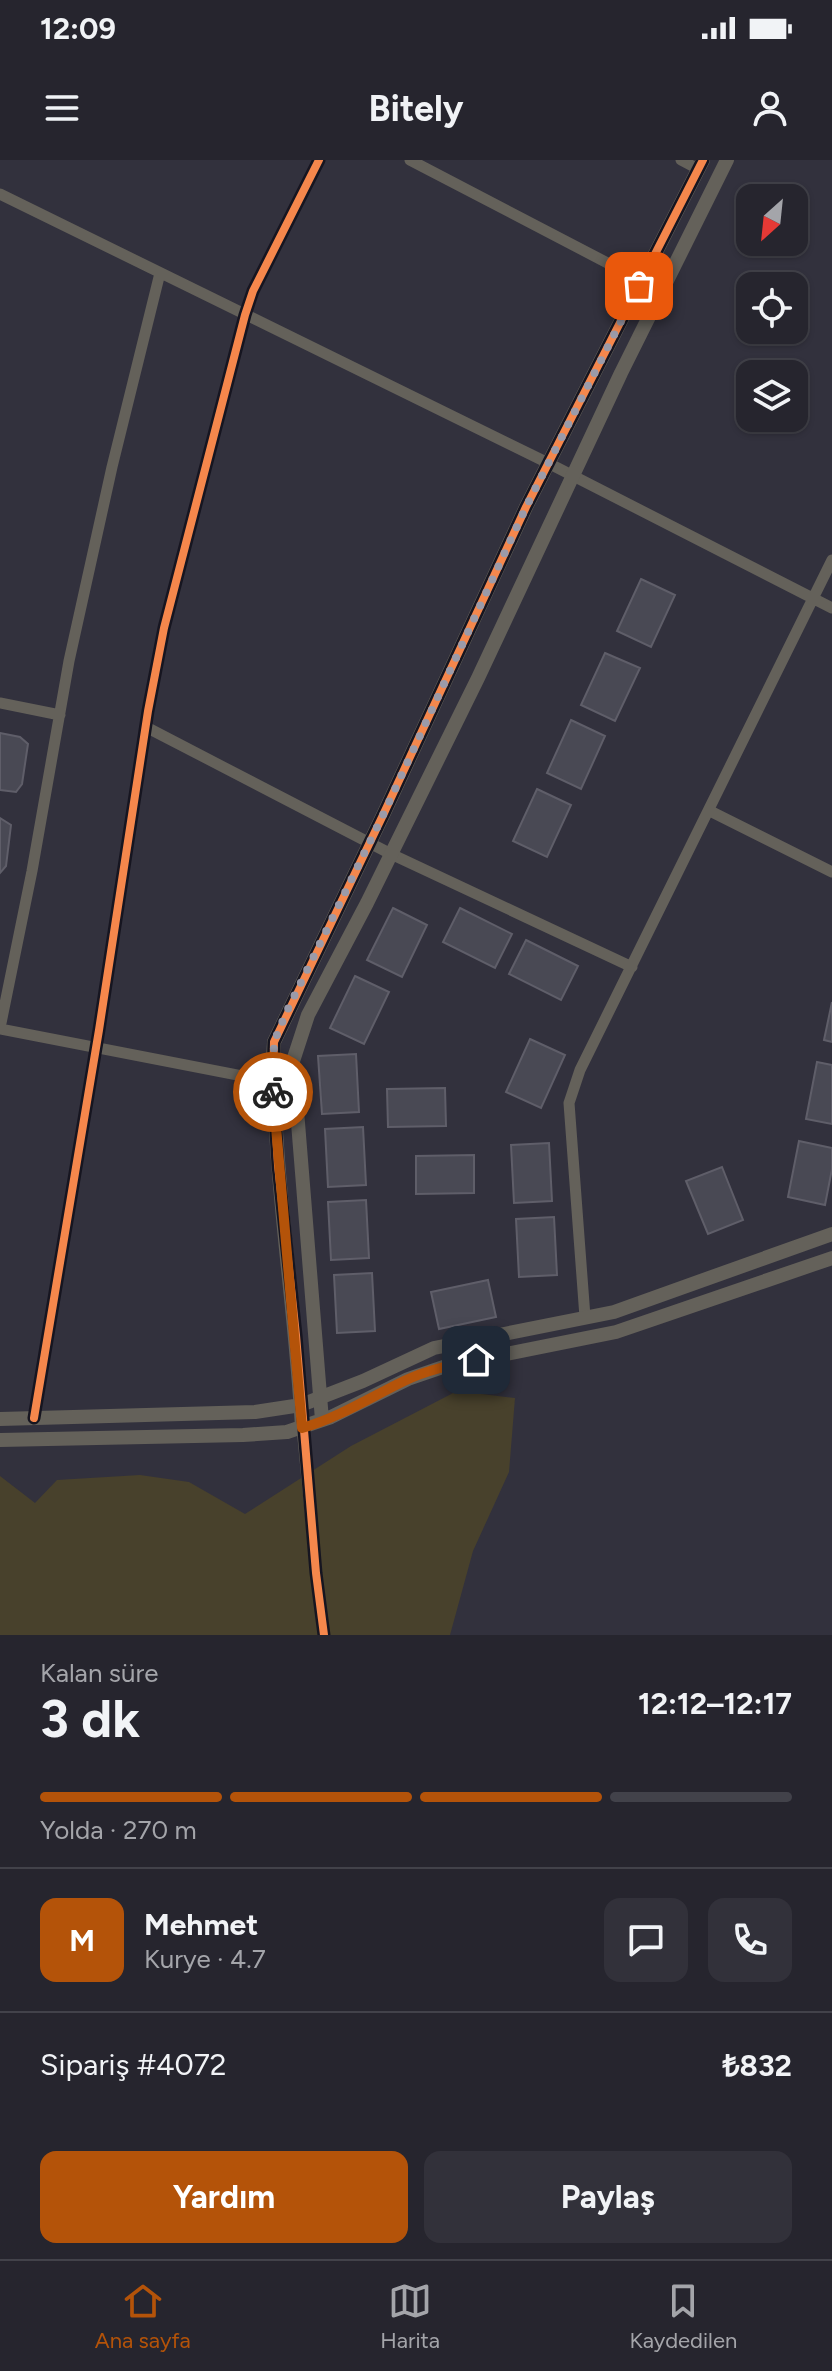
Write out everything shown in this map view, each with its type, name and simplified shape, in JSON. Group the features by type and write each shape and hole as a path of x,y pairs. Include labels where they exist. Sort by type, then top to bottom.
{"street":[{"path":"34,1418 164,628 245,315 253,291 319,160"},
{"path":"410,160 642,281"},
{"path":"324,1635 282,1212 273,1082 274,1042 548,463 701,164 681,160"},
{"path":"322,1420 293,1061 308,1015 478,678 727,160"},
{"path":"0,194 548,463 832,608"},
{"path":"160,273 112,467 60,715 0,1028 273,1082"},
{"path":"585,1317 569,1103 580,1070 832,560"},
{"path":"0,703 60,715"},
{"path":"146,727 391,854 632,967"},
{"path":"710,811 832,872"},
{"path":"0,1419 255,1412 301,1405 434,1348 614,1312 832,1234"},
{"path":"0,1440 287,1432 322,1420 408,1379 446,1366 616,1332 832,1258"}],"shaded area":[{"path":"457,1391 515,1398 509,1472 473,1551 450,1635 0,1635 0,1476 35,1503 57,1480 140,1475 189,1482 245,1514 351,1446"}],"building":[{"path":"641,579 675,595 651,647 617,631"},
{"path":"605,653 640,668 615,721 581,705"},
{"path":"571,720 605,736 581,789 547,773"},
{"path":"0,733 20,737 28,744 22,784 16,792 0,790"},
{"path":"537,789 571,805 547,857 513,841"},
{"path":"0,818 11,825 6,866 0,873"},
{"path":"393,908 427,925 402,977 367,960"},
{"path":"460,908 512,934 495,968 443,942"},
{"path":"526,940 578,966 561,1000 509,974"},
{"path":"355,976 389,992 364,1044 330,1028"},
{"path":"832,1002 832,1042 824,1040"},
{"path":"530,1039 565,1055 541,1108 506,1092"},
{"path":"356,1054 359,1112 322,1114 318,1056"},
{"path":"817,1062 832,1065 832,1124 806,1119"},
{"path":"445,1088 446,1126 388,1127 387,1089"},
{"path":"363,1127 366,1185 328,1187 325,1129"},
{"path":"799,1141 832,1148 832,1169 825,1205 788,1197"},
{"path":"549,1143 552,1201 514,1203 511,1145"},
{"path":"474,1155 474,1193 416,1194 416,1156"},
{"path":"722,1167 743,1220 708,1234 686,1181"},
{"path":"366,1200 369,1258 331,1260 328,1202"},
{"path":"554,1217 557,1275 519,1277 516,1219"},
{"path":"372,1273 375,1331 337,1333 334,1275"},
{"path":"488,1280 496,1317 439,1329 431,1292"}],"cycle path":[{"path":"34,1418 164,628 245,315 253,291 319,160"},
{"path":"324,1635 278,1165 274,1042 526,507 703,160"}],"way so far":[{"path":"273,1092 274,1042 286,1013 330,928 526,507 639,286"}],"route":[{"path":"273,1092 302,1428 408,1379 476,1360"}]}
